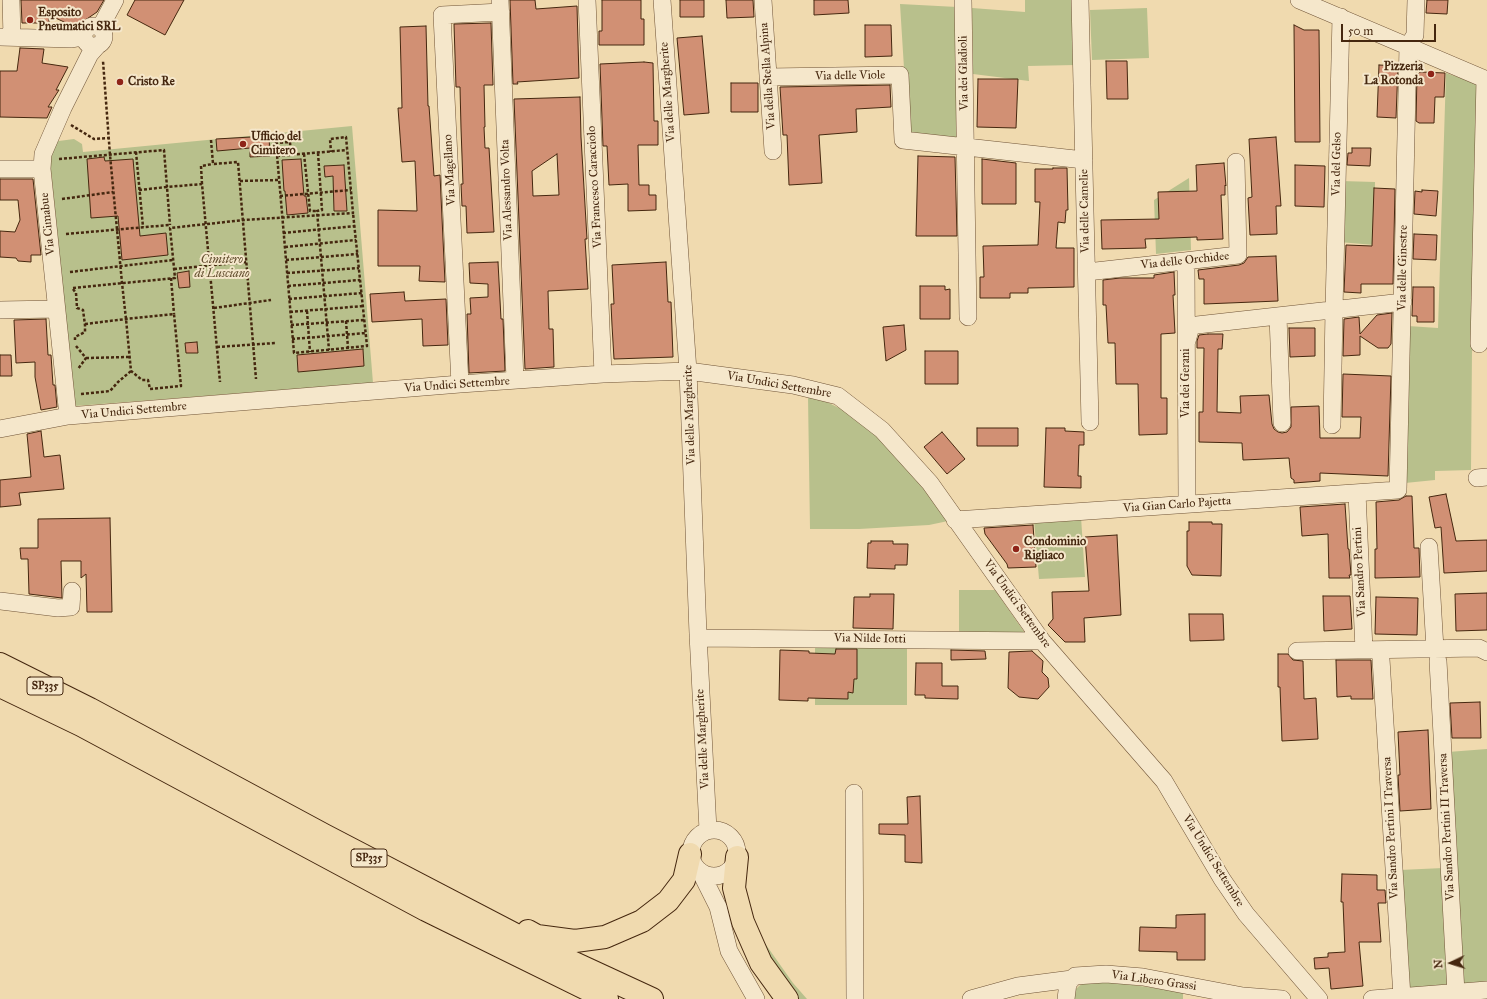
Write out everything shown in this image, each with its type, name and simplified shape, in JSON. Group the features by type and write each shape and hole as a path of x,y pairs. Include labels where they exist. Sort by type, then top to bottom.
{"highway":[{"name":"SP335","path":"0,664 85,717 426,910 598,996"},
{"name":"SP335","path":"0,686 85,717 387,867 535,945 652,999"},
{"path":"387,867 422,878 537,936 575,941 605,937 642,921 668,901 684,880 690,854"},
{"path":"737,857 734,888 743,922 761,963 787,999"}],"street":[{"path":"11,0 6,37 72,39 83,37"},
{"path":"100,28 115,0"},
{"name":"Via Francesco Caracciolo","path":"587,0 603,374"},
{"name":"Via delle Margherite","path":"662,0 688,371 698,638 708,830"},
{"name":"Via della Stella Alpina","path":"763,0 773,151"},
{"name":"Via dei Gladioli","path":"963,0 968,317"},
{"name":"Via delle Camelie","path":"1080,0 1090,422"},
{"path":"1299,0 1486,79 1479,344"},
{"path":"1408,46 1416,35 1416,0"},
{"name":"Via Alessandro Volta","path":"500,6 514,380"},
{"name":"Via Magellano","path":"460,384 442,15 500,6"},
{"name":"Via del Gelso","path":"1332,425 1341,17"},
{"path":"94,26 100,28 102,31 104,37 101,53 95,46 88,45 86,43 83,37 87,28 94,26"},
{"name":"Via delle Ginestre","path":"1398,490 1408,46"},
{"name":"Via Cimabue","path":"68,416 42,169 43,154 63,108 90,54 101,53"},
{"name":"Via delle Viole","path":"768,77 900,75 903,140 966,147"},
{"path":"966,147 1084,160"},
{"name":"Via delle Orchidee","path":"1086,272 1238,255 1236,162"},
{"path":"0,169 42,169"},
{"name":"Via dei Gerani","path":"1186,261 1187,504"},
{"path":"1186,345 1190,330 1193,326 1403,302"},
{"path":"0,310 56,309"},
{"path":"1278,316 1282,423"},
{"name":"Via Undici Settembre","path":"0,429 68,416 460,384 603,374 688,371 793,385 838,396 882,430 930,483 1042,641 1164,781 1222,879 1246,914 1319,999"},
{"name":"Via Gian Carlo Pajetta","path":"955,520 1398,490"},
{"name":"Via Sandro Pertini","path":"1357,493 1364,650"},
{"path":"1429,547 1437,655"},
{"path":"0,601 58,608 71,607 72,591"},
{"name":"Via Nilde Iotti","path":"698,638 1042,641"},
{"path":"1297,652 1364,650 1437,655 1480,648 1487,652"},
{"name":"Via Sandro Pertini II Traversa","path":"1437,655 1456,993"},
{"name":"Via Sandro Pertini I Traversa","path":"1381,659 1402,997"},
{"path":"854,794 855,999"},
{"path":"701,873 716,877 724,875 730,871 735,864 737,857 737,849 730,836 716,830 708,830 695,839 691,846 690,854 692,861 701,873 718,907 729,951 756,999"},
{"path":"718,907 724,875"},
{"name":"Via Libero Grassi","path":"971,999 1018,986 1072,979 1075,976 1106,974 1143,977 1243,996 1282,999"},
{"path":"1066,999 1068,983 1072,979"},
{"path":"1372,999 1487,990"}],"path":[{"path":"101,53 131,371 142,380 148,380 150,389 180,386 171,278"},
{"path":"66,125 70,125 94,139 108,138"},
{"path":"292,155 290,142 276,143 294,353 367,346 346,137 330,139 332,152"},
{"path":"211,140 213,164"},
{"path":"59,159 164,150 175,278 73,288 76,293 77,308 82,310 85,324 85,332 75,337 76,348 86,358 129,357"},
{"path":"277,156 347,150"},
{"path":"136,152 143,226"},
{"path":"304,154 310,212 322,210 318,153"},
{"path":"220,382 200,166 213,164 238,162 256,379"},
{"path":"240,181 279,180"},
{"path":"139,190 202,184"},
{"path":"280,196 351,190"},
{"path":"62,199 113,192"},
{"path":"317,211 329,350"},
{"path":"66,234 143,226 206,224 282,217 353,213"},
{"path":"283,233 355,226"},
{"path":"285,246 356,240"},
{"path":"286,260 358,254"},
{"path":"70,272 173,260"},
{"path":"174,269 246,262"},
{"path":"287,273 359,268"},
{"path":"288,286 360,280"},
{"path":"289,299 362,293"},
{"path":"214,308 271,300"},
{"path":"290,312 363,306"},
{"path":"307,311 310,352"},
{"path":"85,324 174,314"},
{"path":"291,325 364,320"},
{"path":"346,321 348,348"},
{"path":"292,339 366,332"},
{"path":"217,347 276,343"},
{"path":"78,370 86,358"},
{"path":"80,388 81,395 110,391 131,371"}],"green space":[{"path":"1025,0 1072,0 1075,65 1028,66 1029,81 973,74 972,8 1025,12"},
{"path":"900,4 957,7 959,138 908,132"},
{"path":"1147,8 1149,58 1092,60 1090,10"},
{"path":"1446,73 1481,85 1478,225 1472,349 1471,470 1435,471 1435,480 1405,483 1408,326 1438,328"},
{"name":"Cimitero di Lusciano","path":"352,126 373,383 75,406 49,152 51,142 74,139 82,144 83,152"},
{"path":"1189,178 1191,250 1156,254 1154,200"},
{"path":"1341,181 1375,182 1374,245 1339,242"},
{"path":"808,397 827,402 843,410 880,437 922,484 948,521 929,525 859,529 810,529"},
{"path":"1081,517 1085,577 1039,579 1034,520"},
{"path":"959,590 995,590 1027,636 959,636"},
{"path":"815,645 907,646 907,705 815,705"},
{"path":"1487,749 1487,985 1461,986 1448,752"},
{"path":"1443,868 1451,989 1406,992 1400,870"},
{"path":"764,942 793,983 807,999 795,999 771,968"},
{"path":"1085,982 1111,982 1183,992 1183,999 1072,999 1075,990"}],"building":[{"path":"21,0 104,0 97,12 75,27 49,15 49,23 22,23"},
{"path":"135,0 184,0 165,35 127,15"},
{"path":"510,0 535,0 536,9 577,6 579,78 517,82 518,84 513,84"},
{"path":"602,0 641,0 641,19 644,19 644,45 599,45 599,31 602,31"},
{"path":"680,0 704,0 704,17 680,17"},
{"path":"726,0 753,0 754,17 727,18"},
{"path":"814,0 848,0 849,13 814,15"},
{"path":"1427,0 1448,0 1447,14 1426,13"},
{"path":"491,23 493,85 484,85 484,127 485,148 489,148 494,232 467,233 466,206 462,206 461,184 463,184 460,87 456,87 454,24"},
{"path":"865,25 891,25 892,56 865,57"},
{"path":"1294,25 1304,30 1319,30 1320,142 1295,142"},
{"path":"426,26 428,106 434,176 440,175 445,282 419,281 420,266 378,266 378,210 417,211 415,161 402,162 398,108 402,108 400,27"},
{"path":"702,36 709,113 684,115 677,38"},
{"path":"20,48 44,49 42,63 68,67 56,90 59,90 48,107 52,107 47,118 0,117 0,71 17,71"},
{"path":"1106,61 1127,61 1128,99 1107,99"},
{"path":"653,63 654,121 658,121 658,145 638,145 639,185 649,185 649,195 656,195 656,210 628,211 628,184 609,185 607,146 603,146 600,64"},
{"path":"1379,65 1398,66 1396,118 1377,117"},
{"path":"1420,72 1445,73 1444,97 1435,97 1434,123 1419,123 1416,121 1417,75"},
{"path":"978,79 1018,79 1016,128 977,127"},
{"path":"731,83 758,83 758,112 731,112"},
{"path":"890,85 891,107 856,109 857,132 819,135 822,183 789,185 787,135 783,135 780,87"},
{"path":"580,97 588,289 548,291 549,329 553,329 554,367 525,369 514,99","holes":["557,154 559,195 533,196 532,171"]},
{"name":"Ufficio del Cimitero","path":"269,136 270,156 250,157 250,148 217,151 216,139"},
{"path":"1276,137 1281,206 1276,206 1277,234 1250,235 1248,198 1252,197 1249,139"},
{"path":"1352,148 1371,148 1370,166 1347,165 1348,153 1352,153"},
{"path":"918,156 955,157 957,236 916,236"},
{"path":"104,157 105,161 133,159 140,236 166,233 168,255 122,260 118,216 91,218 87,159"},
{"path":"301,159 304,196 306,196 308,213 287,215 282,160"},
{"path":"982,159 1016,163 1016,204 982,204"},
{"path":"1224,163 1226,186 1225,185 1225,195 1221,195 1223,239 1197,240 1197,237 1145,239 1146,248 1102,249 1101,220 1159,219 1158,192 1197,191 1196,165"},
{"path":"344,165 347,211 334,211 333,176 325,177 324,166"},
{"path":"1295,165 1325,166 1324,207 1295,206"},
{"path":"1067,168 1068,210 1066,210 1065,223 1058,222 1056,248 1074,248 1074,287 1028,288 1028,293 1010,293 1010,298 980,298 980,277 984,277 983,246 1038,245 1040,202 1035,202 1035,169"},
{"path":"0,179 33,179 41,255 31,255 31,262 18,261 16,258 0,257 0,231 15,232 20,220 18,200 0,200"},
{"path":"1374,188 1395,189 1393,284 1361,284 1361,293 1344,292 1346,245 1372,246"},
{"path":"1422,190 1438,191 1436,216 1414,214 1415,191 1422,192"},
{"path":"1414,234 1437,235 1436,260 1413,259"},
{"path":"1276,256 1278,301 1204,304 1204,279 1199,279 1198,270 1239,265 1244,263 1248,257"},
{"path":"498,262 501,319 503,319 505,371 469,373 467,314 471,314 470,298 488,297 488,284 470,283 469,263"},
{"path":"666,262 668,302 671,302 673,357 614,359 611,304 614,304 612,265"},
{"path":"189,271 190,287 179,288 177,273"},
{"path":"1174,272 1175,295 1173,295 1175,333 1161,334 1161,398 1167,398 1167,434 1139,435 1138,384 1116,384 1115,343 1108,343 1106,305 1103,305 1103,280 1120,278 1154,278 1154,275"},
{"path":"920,286 945,286 945,290 950,289 950,319 920,319"},
{"path":"1413,287 1434,287 1434,322 1417,322 1417,316 1412,316"},
{"path":"404,292 405,301 446,299 448,345 423,346 422,319 372,322 370,294"},
{"path":"1392,313 1391,344 1388,348 1378,348 1360,336 1360,355 1343,356 1344,319 1359,317 1360,334 1377,315"},
{"path":"46,319 48,355 51,355 53,385 55,385 57,407 41,410 35,377 35,362 16,363 14,320"},
{"path":"904,325 906,350 886,361 883,327"},
{"path":"1289,328 1315,328 1315,356 1290,357"},
{"path":"1223,334 1222,349 1218,349 1217,412 1241,413 1240,396 1269,395 1272,424 1274,429 1282,433 1287,432 1291,427 1291,407 1319,406 1320,438 1360,438 1361,417 1342,417 1343,374 1391,376 1388,476 1320,473 1320,481 1294,483 1294,480 1291,478 1289,458 1243,460 1242,443 1199,442 1199,412 1203,412 1204,348 1197,348 1197,341 1199,335"},
{"path":"197,342 198,353 186,353 185,343"},
{"path":"363,349 364,366 298,372 297,355"},
{"path":"925,351 958,351 958,384 925,384"},
{"path":"0,355 11,355 12,376 0,376"},
{"path":"977,428 1018,428 1018,446 977,446"},
{"path":"1046,428 1065,428 1065,431 1084,432 1084,445 1079,445 1078,476 1081,476 1081,488 1044,487"},
{"path":"41,431 44,457 60,455 64,489 19,493 21,505 0,507 0,480 31,477 27,434"},
{"path":"942,432 965,459 947,474 924,447"},
{"path":"1446,494 1456,541 1487,540 1487,571 1444,573 1441,527 1435,528 1429,497"},
{"path":"1406,496 1412,496 1414,548 1419,548 1420,577 1375,578 1375,549 1377,549 1376,502 1399,500"},
{"path":"1345,504 1351,575 1349,575 1350,578 1329,578 1328,534 1302,536 1300,507"},
{"path":"110,518 112,612 87,612 86,574 81,578 81,561 61,561 62,598 29,594 28,559 21,559 20,548 38,548 38,519"},
{"path":"1189,522 1212,522 1212,524 1222,524 1221,576 1192,575 1187,566 1187,531 1189,531"},
{"name":"Condominio Rigliaco","path":"1033,525 1036,567 1008,568 1007,564 985,534 984,528"},
{"path":"1117,535 1121,615 1084,618 1085,642 1065,642 1048,625 1053,619 1052,592 1089,591 1085,537"},
{"path":"871,541 893,541 893,544 908,544 907,565 895,565 895,569 867,568 868,543 871,543"},
{"path":"1487,593 1487,630 1456,631 1455,594"},
{"path":"870,594 894,594 893,629 853,628 854,597 870,597"},
{"path":"1323,596 1350,596 1352,629 1324,631"},
{"path":"1376,597 1418,598 1417,635 1375,634"},
{"path":"1189,614 1223,614 1224,640 1190,641"},
{"path":"836,649 857,649 857,679 854,679 853,693 848,692 848,699 808,698 808,701 779,700 780,650 835,654"},
{"path":"951,650 985,651 986,659 951,660"},
{"path":"1032,651 1043,661 1042,672 1048,678 1049,687 1038,699 1019,697 1008,688 1009,652"},
{"path":"1278,654 1288,654 1293,660 1303,661 1304,699 1316,698 1318,739 1282,741 1280,687 1278,687"},
{"path":"1336,660 1371,660 1373,699 1351,699 1351,696 1337,697"},
{"path":"916,663 942,663 942,686 958,686 958,699 925,698 925,695 915,695"},
{"path":"1480,702 1481,738 1452,738 1450,703"},
{"path":"1428,730 1431,809 1400,811 1398,732"},
{"path":"920,796 922,863 905,862 905,835 879,834 879,824 908,824 907,797"},
{"path":"1342,874 1377,875 1377,890 1385,890 1386,903 1378,903 1381,942 1359,942 1363,986 1331,989 1329,968 1315,969 1314,958 1328,957 1328,953 1345,952 1343,902 1341,902"},
{"path":"1205,914 1205,960 1177,960 1177,952 1139,951 1140,927 1176,928 1176,915"}],"place":[{"name":"Esposito Pneumatici SRL","path":"30,20"},
{"name":"Pizzeria La Rotonda","path":"1431,74"},
{"name":"Cristo Re","path":"120,82"},
{"name":"Ufficio del Cimitero","path":"243,144"},
{"name":"Condominio Rigliaco","path":"1016,549"}]}
